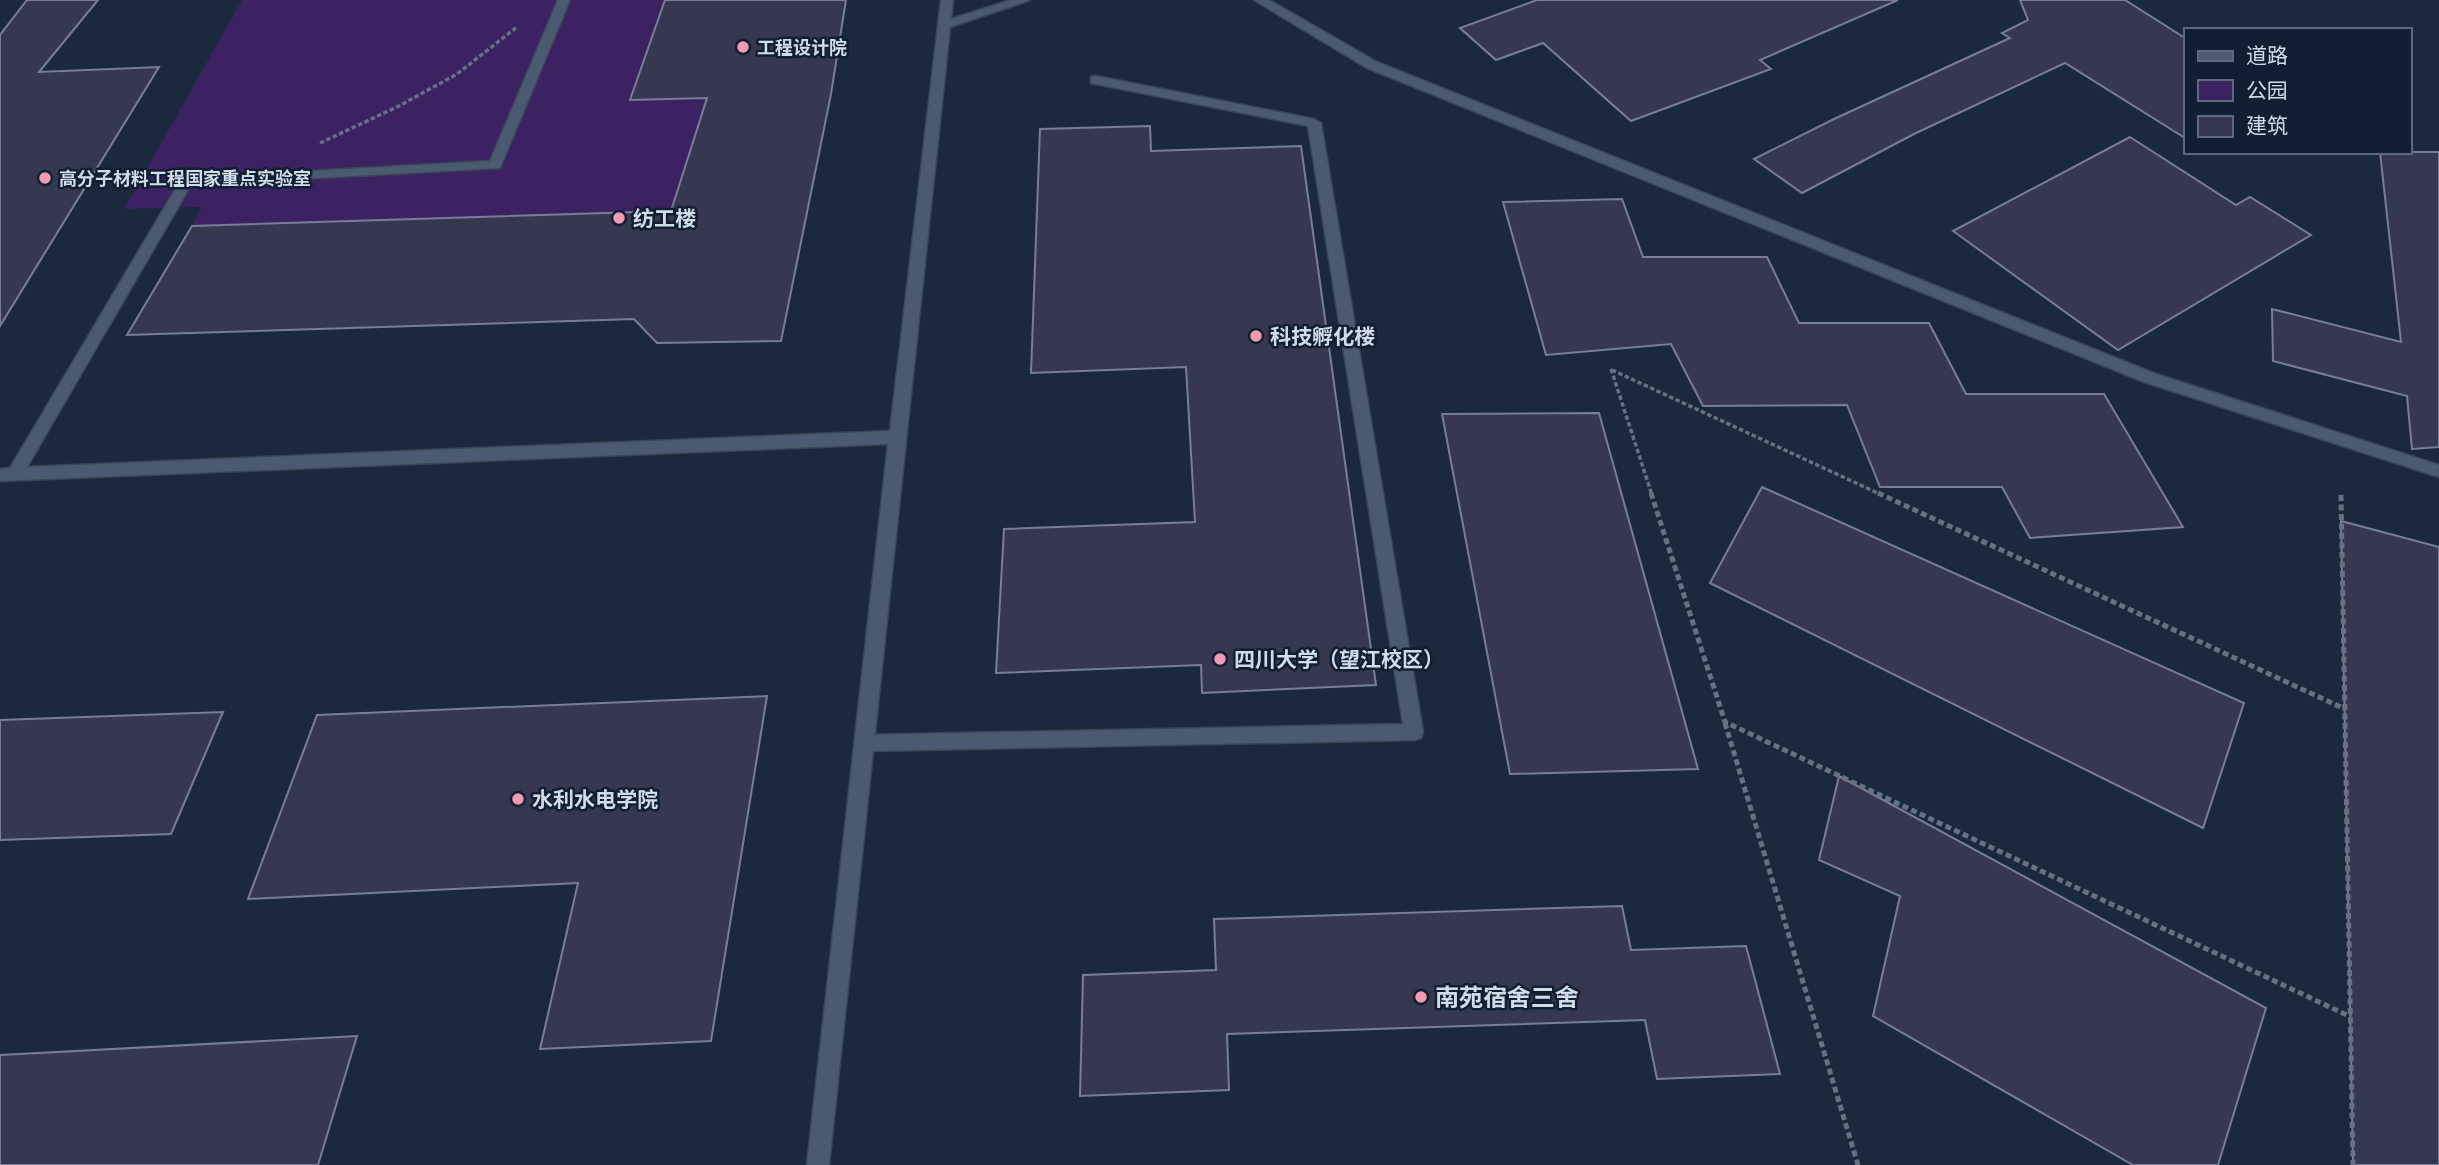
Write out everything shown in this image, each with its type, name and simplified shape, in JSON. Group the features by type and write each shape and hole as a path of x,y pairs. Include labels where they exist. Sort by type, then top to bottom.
{"street":[{"path":"7,474 187,181 495,165 564,0"},
{"path":"818,1165 947,0"},
{"path":"945,25 1024,0"},
{"path":"1260,0 1372,65 2150,378 2439,471"},
{"path":"864,743 1414,732 1314,123 1096,80"},
{"path":"7,474 897,437"}],"path":[{"path":"315,144 399,106 457,74 519,26"},
{"path":"1858,1165 1725,722 1611,369 2345,709"},
{"path":"2341,495 2353,1165"},
{"path":"1725,722 2351,1017"}],"green space":[{"path":"242,0 665,0 630,100 707,98 671,211 192,226 202,207 124,209"}],"building":[{"name":"高分子材料工程国家重点实验室","path":"27,0 98,0 39,72 159,67 0,326 0,35"},
{"name":"纺工楼","path":"665,0 846,0 831,94 781,341 657,343 634,319 127,335 192,226 671,211 707,98 630,100"},
{"path":"1537,0 1898,0 1760,60 1771,69 1631,121 1543,43 1496,60 1460,28"},
{"path":"2020,0 2125,0 2184,37 2184,137 2065,63 1914,134 1802,193 1754,159 2010,38 2002,33 2028,20"},
{"name":"科技孵化楼","path":"1150,126 1151,151 1301,146 1376,685 1202,693 1201,665 996,673 1004,529 1195,522 1186,367 1031,373 1040,129"},
{"path":"2130,137 2236,205 2250,197 2311,235 2118,350 1953,231"},
{"path":"2439,152 2439,447 2412,449 2407,396 2273,361 2272,309 2401,342 2380,154"},
{"path":"1622,199 1643,257 1767,257 1799,323 1929,323 1966,394 2104,394 2183,527 2030,538 2002,487 1880,487 1847,405 1703,406 1671,344 1546,355 1503,202"},
{"path":"1599,413 1698,769 1510,774 1442,414"},
{"path":"1762,487 2244,703 2203,828 1710,583"},
{"path":"2341,521 2439,547 2439,1165 2353,1165"},
{"name":"水利水电学院","path":"767,696 711,1041 540,1049 578,883 248,899 317,715"},
{"path":"223,712 171,834 0,840 0,720"},
{"path":"1839,776 2266,1008 2218,1165 2133,1165 1873,1016 1900,896 1819,860"},
{"name":"南苑宿舍三舍","path":"1622,906 1631,950 1746,946 1780,1074 1657,1079 1645,1020 1227,1034 1229,1090 1080,1096 1083,975 1216,970 1214,919"},
{"path":"357,1036 318,1165 0,1165 0,1055"}],"place":[{"name":"工程设计院","path":"743,47"},
{"name":"高分子材料工程国家重点实验室","path":"45,178"},
{"name":"纺工楼","path":"619,218"},
{"name":"科技孵化楼","path":"1256,336"},
{"name":"四川大学（望江校区）","path":"1220,659"},
{"name":"水利水电学院","path":"518,799"},
{"name":"南苑宿舍三舍","path":"1421,997"}]}
